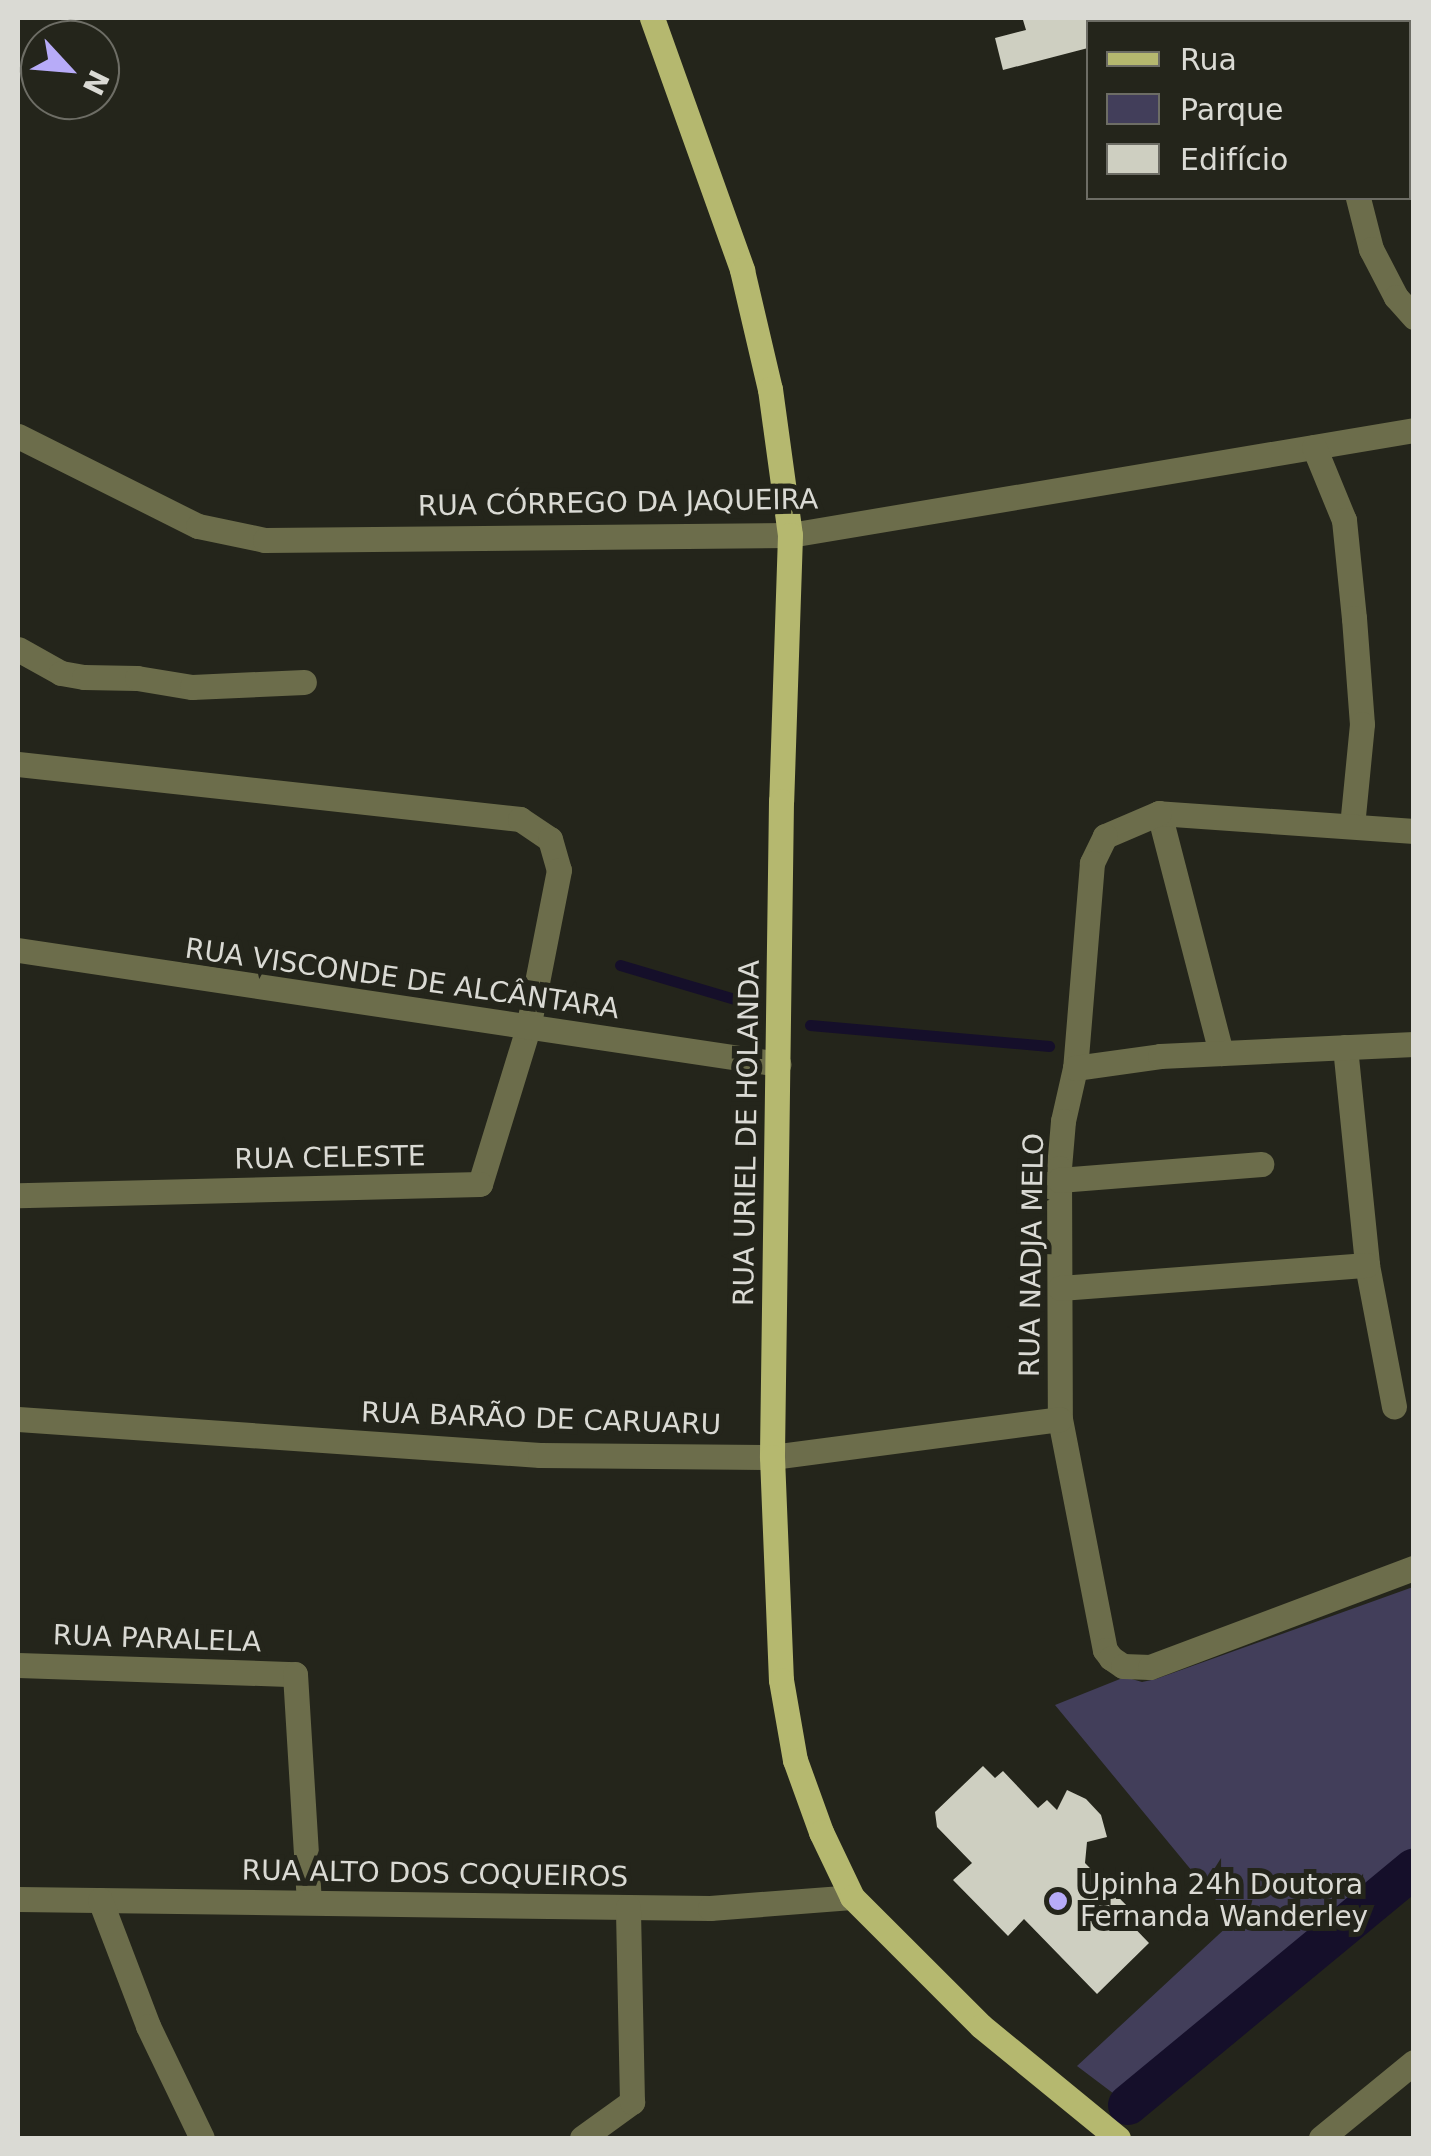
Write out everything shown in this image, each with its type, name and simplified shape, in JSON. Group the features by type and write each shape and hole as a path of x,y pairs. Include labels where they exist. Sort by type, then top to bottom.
{"main road":[{"name":"RUA URIEL DE HOLANDA","path":"652,18 742,270 770,389 790,535 772,1457 780,1680 794,1760 821,1832 852,1897 982,2026 1103,2135"}],"street":[{"path":"1359,200 1371,249 1396,297 1414,317"},
{"name":"RUA CÓRREGO DA JAQUEIRA","path":"18,436 198,526 235,537 265,540 790,535 1414,430"},
{"path":"1314,447 1344,520 1354,618 1362,724 1352,826"},
{"path":"18,650 60,674 84,677 137,678 192,686 304,682"},
{"path":"18,764 520,819 550,839 559,870 528,1028"},
{"path":"1221,1053 1159,813 1413,832"},
{"name":"RUA NADJA MELO","path":"1159,813 1105,836 1092,863 1076,1068 1062,1121 1060,1419 1105,1650 1123,1666 1150,1667 1414,1568"},
{"name":"RUA VISCONDE DE ALCÂNTARA","path":"18,950 779,1064"},
{"name":"RUA CELESTE","path":"18,1195 480,1184 528,1028"},
{"path":"1076,1068 1160,1056 1414,1044"},
{"path":"1346,1048 1367,1265 1394,1406"},
{"path":"1059,1180 1261,1164"},
{"path":"1060,1288 1367,1265"},
{"name":"RUA BARÃO DE CARUARU","path":"18,1419 524,1454 772,1457 1060,1419"},
{"name":"RUA PARALELA","path":"18,1665 295,1674 309,1902"},
{"name":"RUA ALTO DOS COQUEIROS","path":"18,1899 710,1908 852,1897"},
{"path":"100,1900 148,2026 202,2138"},
{"path":"582,2138 632,2102 628,1907"},
{"path":"1321,2138 1414,2062"}],"green space":[{"path":"1174,18 1291,18 1291,20"},
{"path":"1413,1587 1413,1880 1134,2109 1077,2066 1230,1924 1230,1917 1055,1705 1125,1677 1142,1682 1156,1679"}],"building":[{"path":"1170,18 1170,20 1086,20 1086,49 1003,70 995,38 1026,30 1023,20"},
{"path":"983,1766 995,1778 1003,1771 1038,1808 1047,1800 1057,1810 1067,1790 1086,1799 1101,1815 1107,1837 1087,1842 1085,1863 1129,1908 1122,1915 1149,1943 1097,1994 1024,1919 1008,1936 953,1880 972,1863 937,1827 935,1812"}],"waterway":[{"path":"1411,110 1414,121"},
{"path":"620,965 745,1002"},
{"path":"810,1025 1049,1046"},
{"path":"1128,2105 1414,1868"}],"place":[{"name":"Upinha 24h Doutora Fernanda Wanderley","path":"1058,1901"}]}
